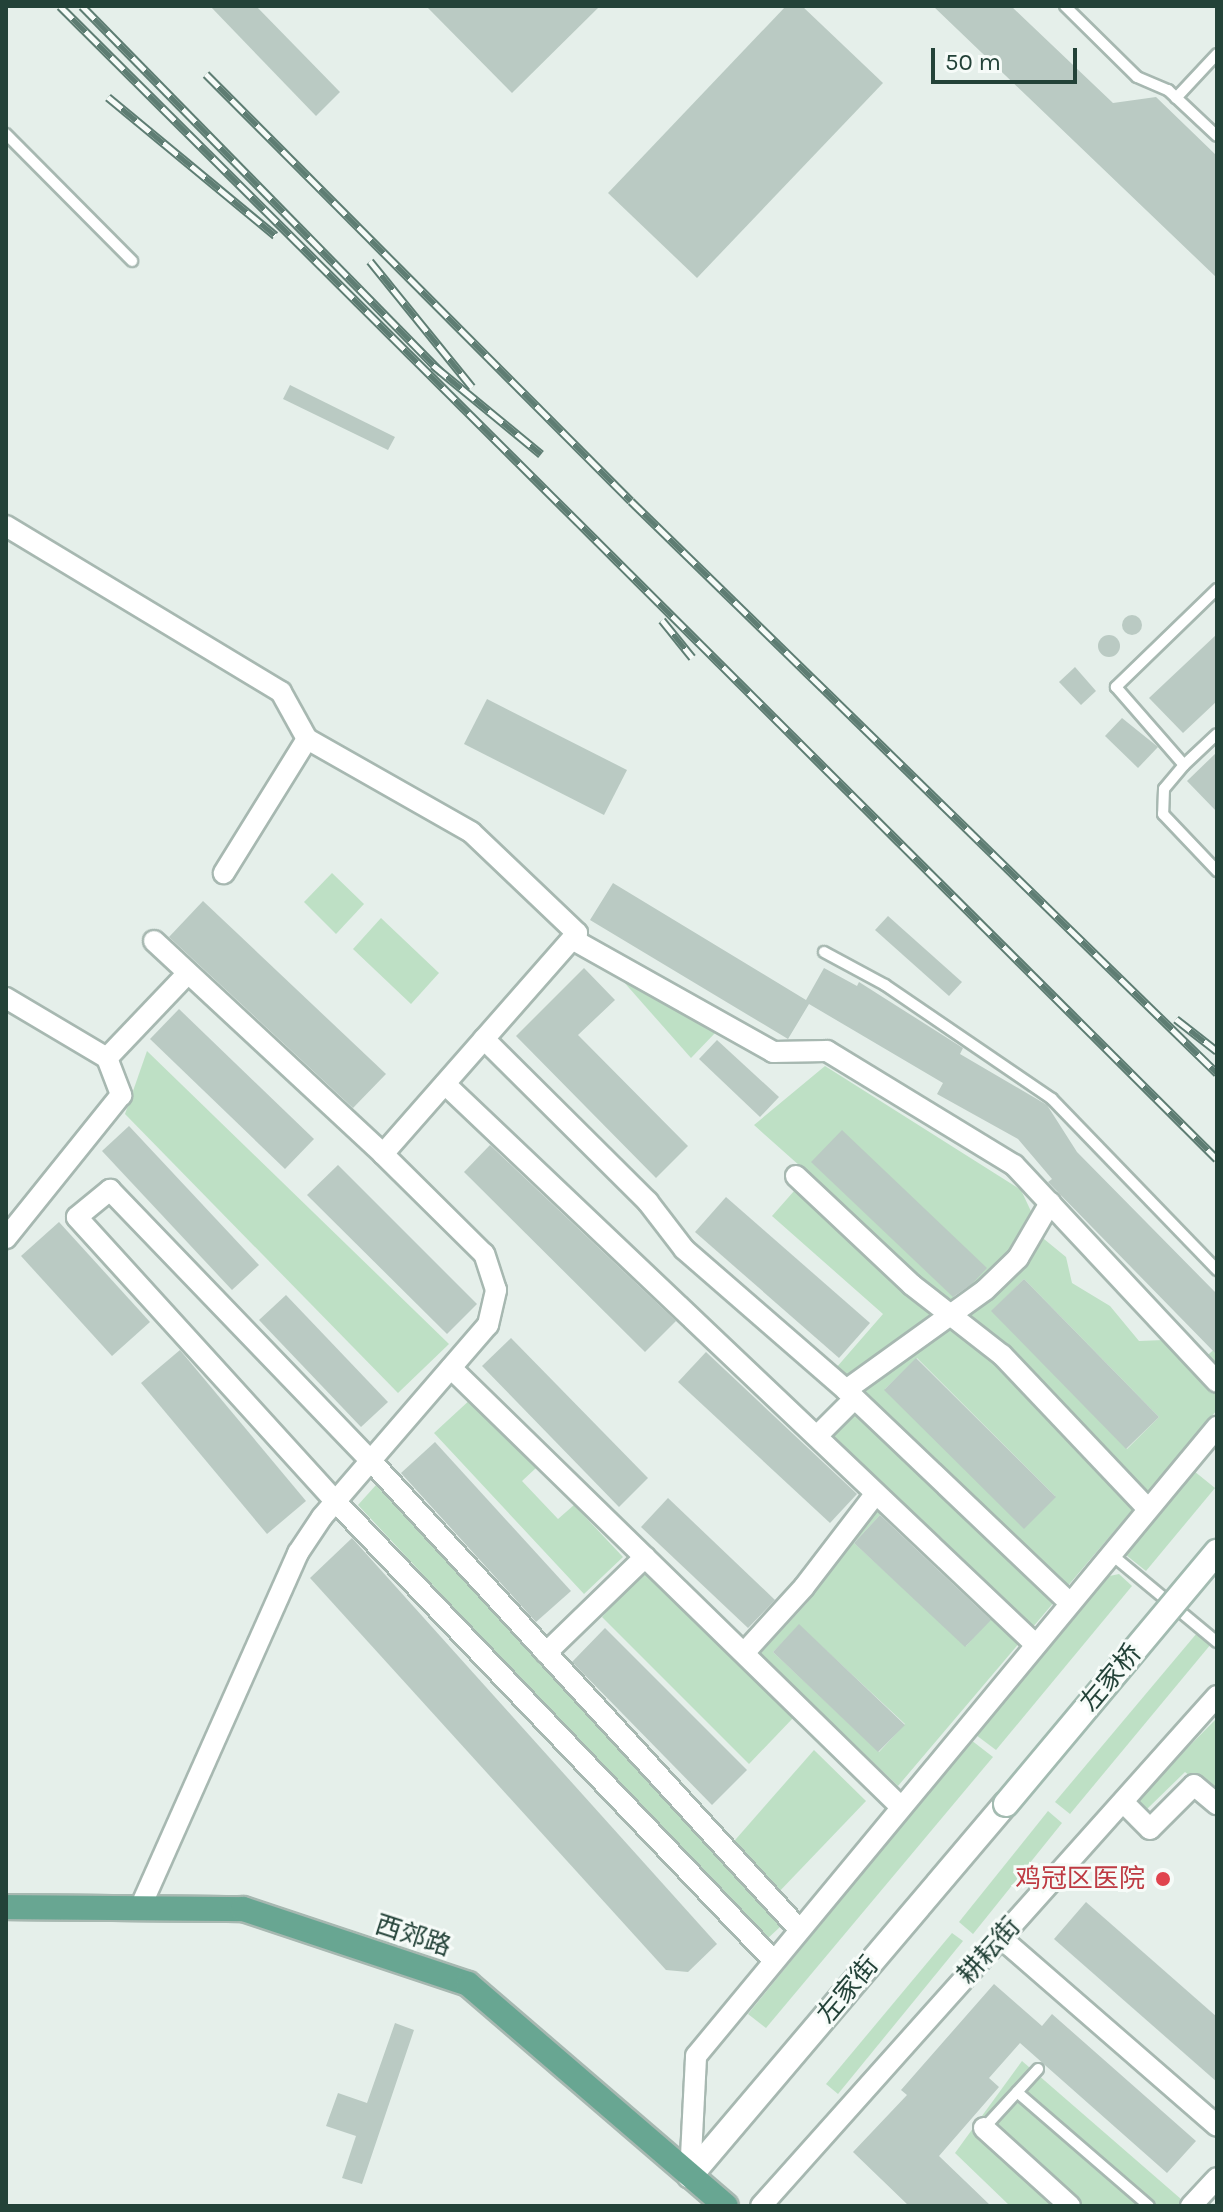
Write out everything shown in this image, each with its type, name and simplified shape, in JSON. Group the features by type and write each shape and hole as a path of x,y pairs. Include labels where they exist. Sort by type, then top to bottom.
{"main road":[{"name":"左家桥","path":"1006,1804 1217,1552"},
{"name":"左家街","path":"690,2176 1006,1804"},
{"name":"西郊路","path":"6,1907 243,1909 468,1984 726,2206"}],"street":[{"path":"6,526 281,692 307,739 471,832 577,933 383,1154"},
{"path":"224,873 307,739"},
{"path":"572,939 773,1052 827,1051 1014,1165 1217,1382"},
{"path":"140,1908 298,1553 336,1502 488,1325 496,1290 484,1254 383,1154 154,941"},
{"path":"107,1058 188,973"},
{"path":"6,998 107,1058 121,1095 6,1238"},
{"path":"484,1039 648,1202 684,1249 850,1394 1070,1603"},
{"path":"445,1084 1035,1644"},
{"path":"796,1176 951,1316 1002,1355 1148,1509"},
{"path":"772,1959 336,1502 77,1217 110,1190 371,1461 798,1928"},
{"path":"817,1436 850,1394 951,1316 1018,1258 1050,1203"},
{"path":"451,1368 900,1806"},
{"path":"690,2176 696,2056 772,1959 1217,1427"},
{"path":"744,1653 804,1587 876,1493"},
{"path":"546,1653 645,1557"},
{"name":"耕耘街","path":"761,2206 1217,1696"},
{"path":"1123,1802 1150,1829 1194,1785 1217,1804"},
{"path":"1001,1938 1217,2126"},
{"path":"984,2128 1070,2206"},
{"path":"1191,2206 1217,2178"}],"lane":[{"path":"1065,6 1137,77 1176,98 1217,136"},
{"path":"1176,98 1217,54"},
{"path":"6,134 132,261"},
{"path":"1184,765 1116,687 1217,589"},
{"path":"1217,734 1164,789 1163,814 1217,871"},
{"path":"824,952 885,985 1052,1099 1217,1270"},
{"path":"1111,1554 1217,1642"},
{"path":"984,2128 1038,2069"},
{"path":"1017,2092 1149,2206"}],"green space":[{"path":"332,873 364,904 336,934 304,902"},
{"path":"381,918 439,973 411,1004 353,949"},
{"path":"615,972 717,1031 691,1058"},
{"path":"147,1051 449,1344 398,1393 125,1114"},
{"path":"825,1066 1021,1190 1044,1239 1066,1257 1072,1283 1110,1306 1139,1341 1164,1340 1195,1366 1217,1347 1217,1410 898,1786 760,1654 806,1604 891,1490 830,1435 866,1390 836,1368 883,1314 772,1216 809,1174 754,1125","holes":["812,1162 986,1268 956,1299","1024,1279 1159,1417 1127,1449 992,1311","917,1358 1055,1497 885,1389","882,1513 993,1616 966,1646 854,1543","799,1625 905,1724 879,1752 773,1652"]},
{"path":"472,1398 536,1468 522,1481 558,1519 574,1505 623,1557 584,1594 434,1433"},
{"path":"1194,1471 1215,1488 1146,1571 1126,1555"},
{"path":"376,1485 781,1926 765,1941 358,1505"},
{"path":"644,1569 794,1717 749,1764 602,1617"},
{"path":"1119,1574 1132,1586 996,1750 976,1735 1105,1577"},
{"path":"1197,1633 1211,1644 1070,1814 1055,1802"},
{"path":"1217,1718 1217,1797 1185,1772 1146,1810 1136,1800"},
{"path":"971,1740 993,1757 766,2028 748,2014"},
{"path":"814,1750 866,1801 776,1895 729,1847"},
{"path":"1048,1811 1062,1823 973,1934 959,1922"},
{"path":"952,1933 963,1941 838,2094 826,2084"},
{"path":"1022,2061 1189,2206 1010,2206 955,2153"}],"building":[{"path":"210,6 256,6 340,92 316,116"},
{"path":"426,6 600,6 512,93"},
{"path":"786,6 802,6 883,83 697,278 608,193"},
{"path":"933,6 1011,6 1113,103 1156,97 1217,156 1217,278"},
{"path":"290,385 395,437 388,450 283,399"},
{"path":"1128,615 1136,615 1142,625 1136,635 1128,635 1122,629 1122,621"},
{"path":"1217,634 1217,701 1183,733 1149,698"},
{"path":"1109,635 1117,638 1120,646 1117,654 1109,657 1101,654 1098,646 1101,638"},
{"path":"1075,667 1096,691 1081,705 1059,682"},
{"path":"487,699 627,770 604,815 464,744"},
{"path":"1122,718 1158,747 1138,768 1105,736"},
{"path":"1217,752 1217,812 1187,781"},
{"path":"613,883 806,1000 824,968 857,986 859,982 963,1048 960,1054 1047,1105 1077,1152 1217,1294 1217,1355 1048,1182 1052,1179 1018,1139 937,1094 943,1083 809,1004 788,1039 590,920"},
{"path":"203,901 386,1074 353,1108 169,937"},
{"path":"888,916 962,982 949,996 875,930"},
{"path":"584,968 615,1000 578,1035 688,1146 656,1178 516,1036"},
{"path":"179,1009 314,1139 285,1169 150,1039"},
{"path":"717,1040 779,1097 760,1117 699,1059"},
{"path":"129,1126 259,1265 232,1290 102,1151"},
{"path":"842,1130 987,1268 972,1284 953,1297 811,1162"},
{"path":"490,1145 676,1321 645,1352 464,1172"},
{"path":"338,1165 477,1304 447,1334 307,1195"},
{"path":"726,1197 870,1323 839,1358 695,1232"},
{"path":"59,1222 150,1322 112,1356 21,1256"},
{"path":"1024,1279 1159,1417 1126,1449 991,1311"},
{"path":"286,1295 388,1402 361,1427 259,1320"},
{"path":"511,1338 648,1478 619,1507 482,1366"},
{"path":"180,1350 306,1501 267,1534 141,1383"},
{"path":"706,1352 857,1494 830,1523 678,1382"},
{"path":"916,1358 1056,1497 1024,1529 884,1390"},
{"path":"435,1442 571,1591 536,1622 401,1473"},
{"path":"668,1498 775,1600 748,1628 641,1527"},
{"path":"880,1515 991,1620 965,1647 854,1543"},
{"path":"352,1538 717,1944 688,1972 666,1970 310,1578"},
{"path":"799,1624 905,1725 878,1752 773,1652"},
{"path":"605,1628 747,1770 712,1805 572,1662"},
{"path":"1086,1902 1217,2017 1217,2082 1054,1939"},
{"path":"994,1984 1042,2026 1052,2014 1196,2141 1167,2173 1020,2043 989,2078 999,2087 939,2156 991,2206 909,2206 853,2152 907,2095 901,2090"},
{"path":"395,2023 414,2030 362,2184 342,2178 356,2136 326,2126 338,2093 367,2103"}],"railway":[{"path":"60,6 1217,1159"},
{"path":"82,6 441,372"},
{"path":"206,74 631,501 1217,1073"},
{"path":"108,97 275,235"},
{"path":"370,261 472,387"},
{"path":"433,365 541,454"},
{"path":"662,620 692,657"},
{"path":"1176,1019 1217,1051"}],"place":[{"name":"鸡冠区医院","path":"1163,1879"}]}
